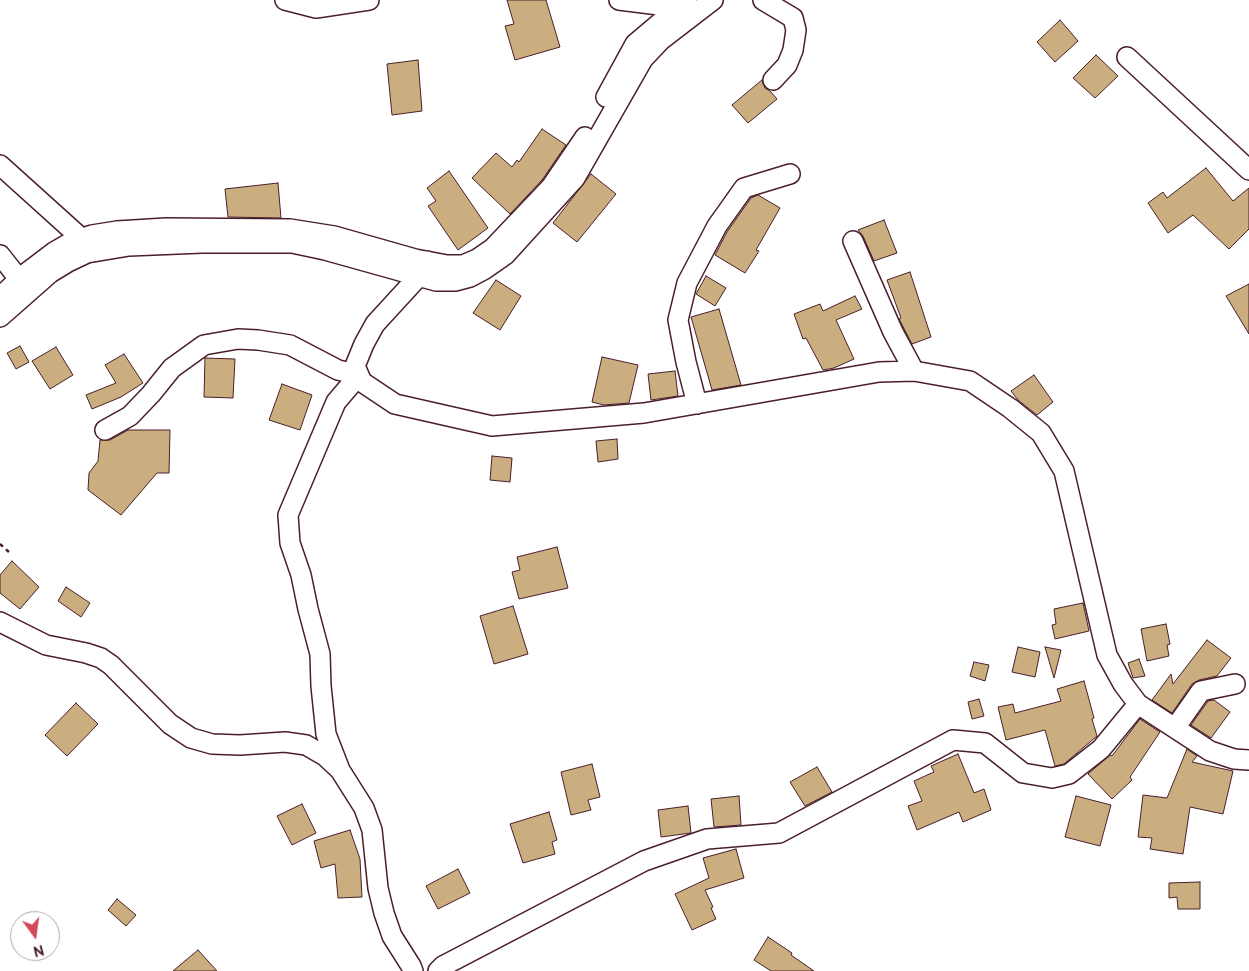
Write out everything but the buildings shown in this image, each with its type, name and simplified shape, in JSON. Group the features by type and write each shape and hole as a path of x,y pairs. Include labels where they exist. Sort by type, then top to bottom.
{"street":[{"path":"284,0 316,8 370,0"},
{"path":"631,4 659,5 682,0"},
{"path":"0,317 23,286 54,252 84,246 292,243 423,269 463,264 477,259 493,248 551,187 582,143 635,44 687,0"},
{"path":"423,269 436,281 455,281 470,277 505,255 575,178 643,59 661,40 713,0"},
{"path":"763,0 793,18 796,30 793,50 787,65 773,80"},
{"path":"631,4 662,20 684,21"},
{"path":"631,4 642,24 642,37"},
{"path":"661,40 663,31 662,20"},
{"path":"1127,58 1249,170"},
{"path":"0,165 84,246"},
{"path":"698,404 686,362 678,320 687,283 717,226 744,188 790,174"},
{"path":"853,241 893,332 914,371"},
{"path":"0,255 23,286"},
{"path":"423,269 376,324 364,344 355,366 362,382 395,404 492,426 644,413 879,372 914,371 970,381 1010,408 1041,433 1064,471 1107,655 1123,684 1138,704 1210,751 1234,759 1249,760"},
{"path":"0,297 23,286"},
{"path":"105,430 130,416 172,368 204,345 238,339 290,345 338,370 359,375"},
{"path":"359,375 336,402 288,515 290,543 301,575 320,654 326,734 340,770 364,808 372,830 378,888 384,913 392,936 412,966 413,971"},
{"path":"0,622 46,645 101,658 111,665 170,724 191,738 212,744 240,745 285,742 306,746 325,756 340,770"},
{"path":"1175,728 1202,691 1235,684"},
{"path":"438,971 443,966 644,862 707,839 779,833 953,740 985,743 1023,773 1052,778 1069,774 1101,749 1138,704"}],"path":[{"path":"0,544 10,553"}]}
